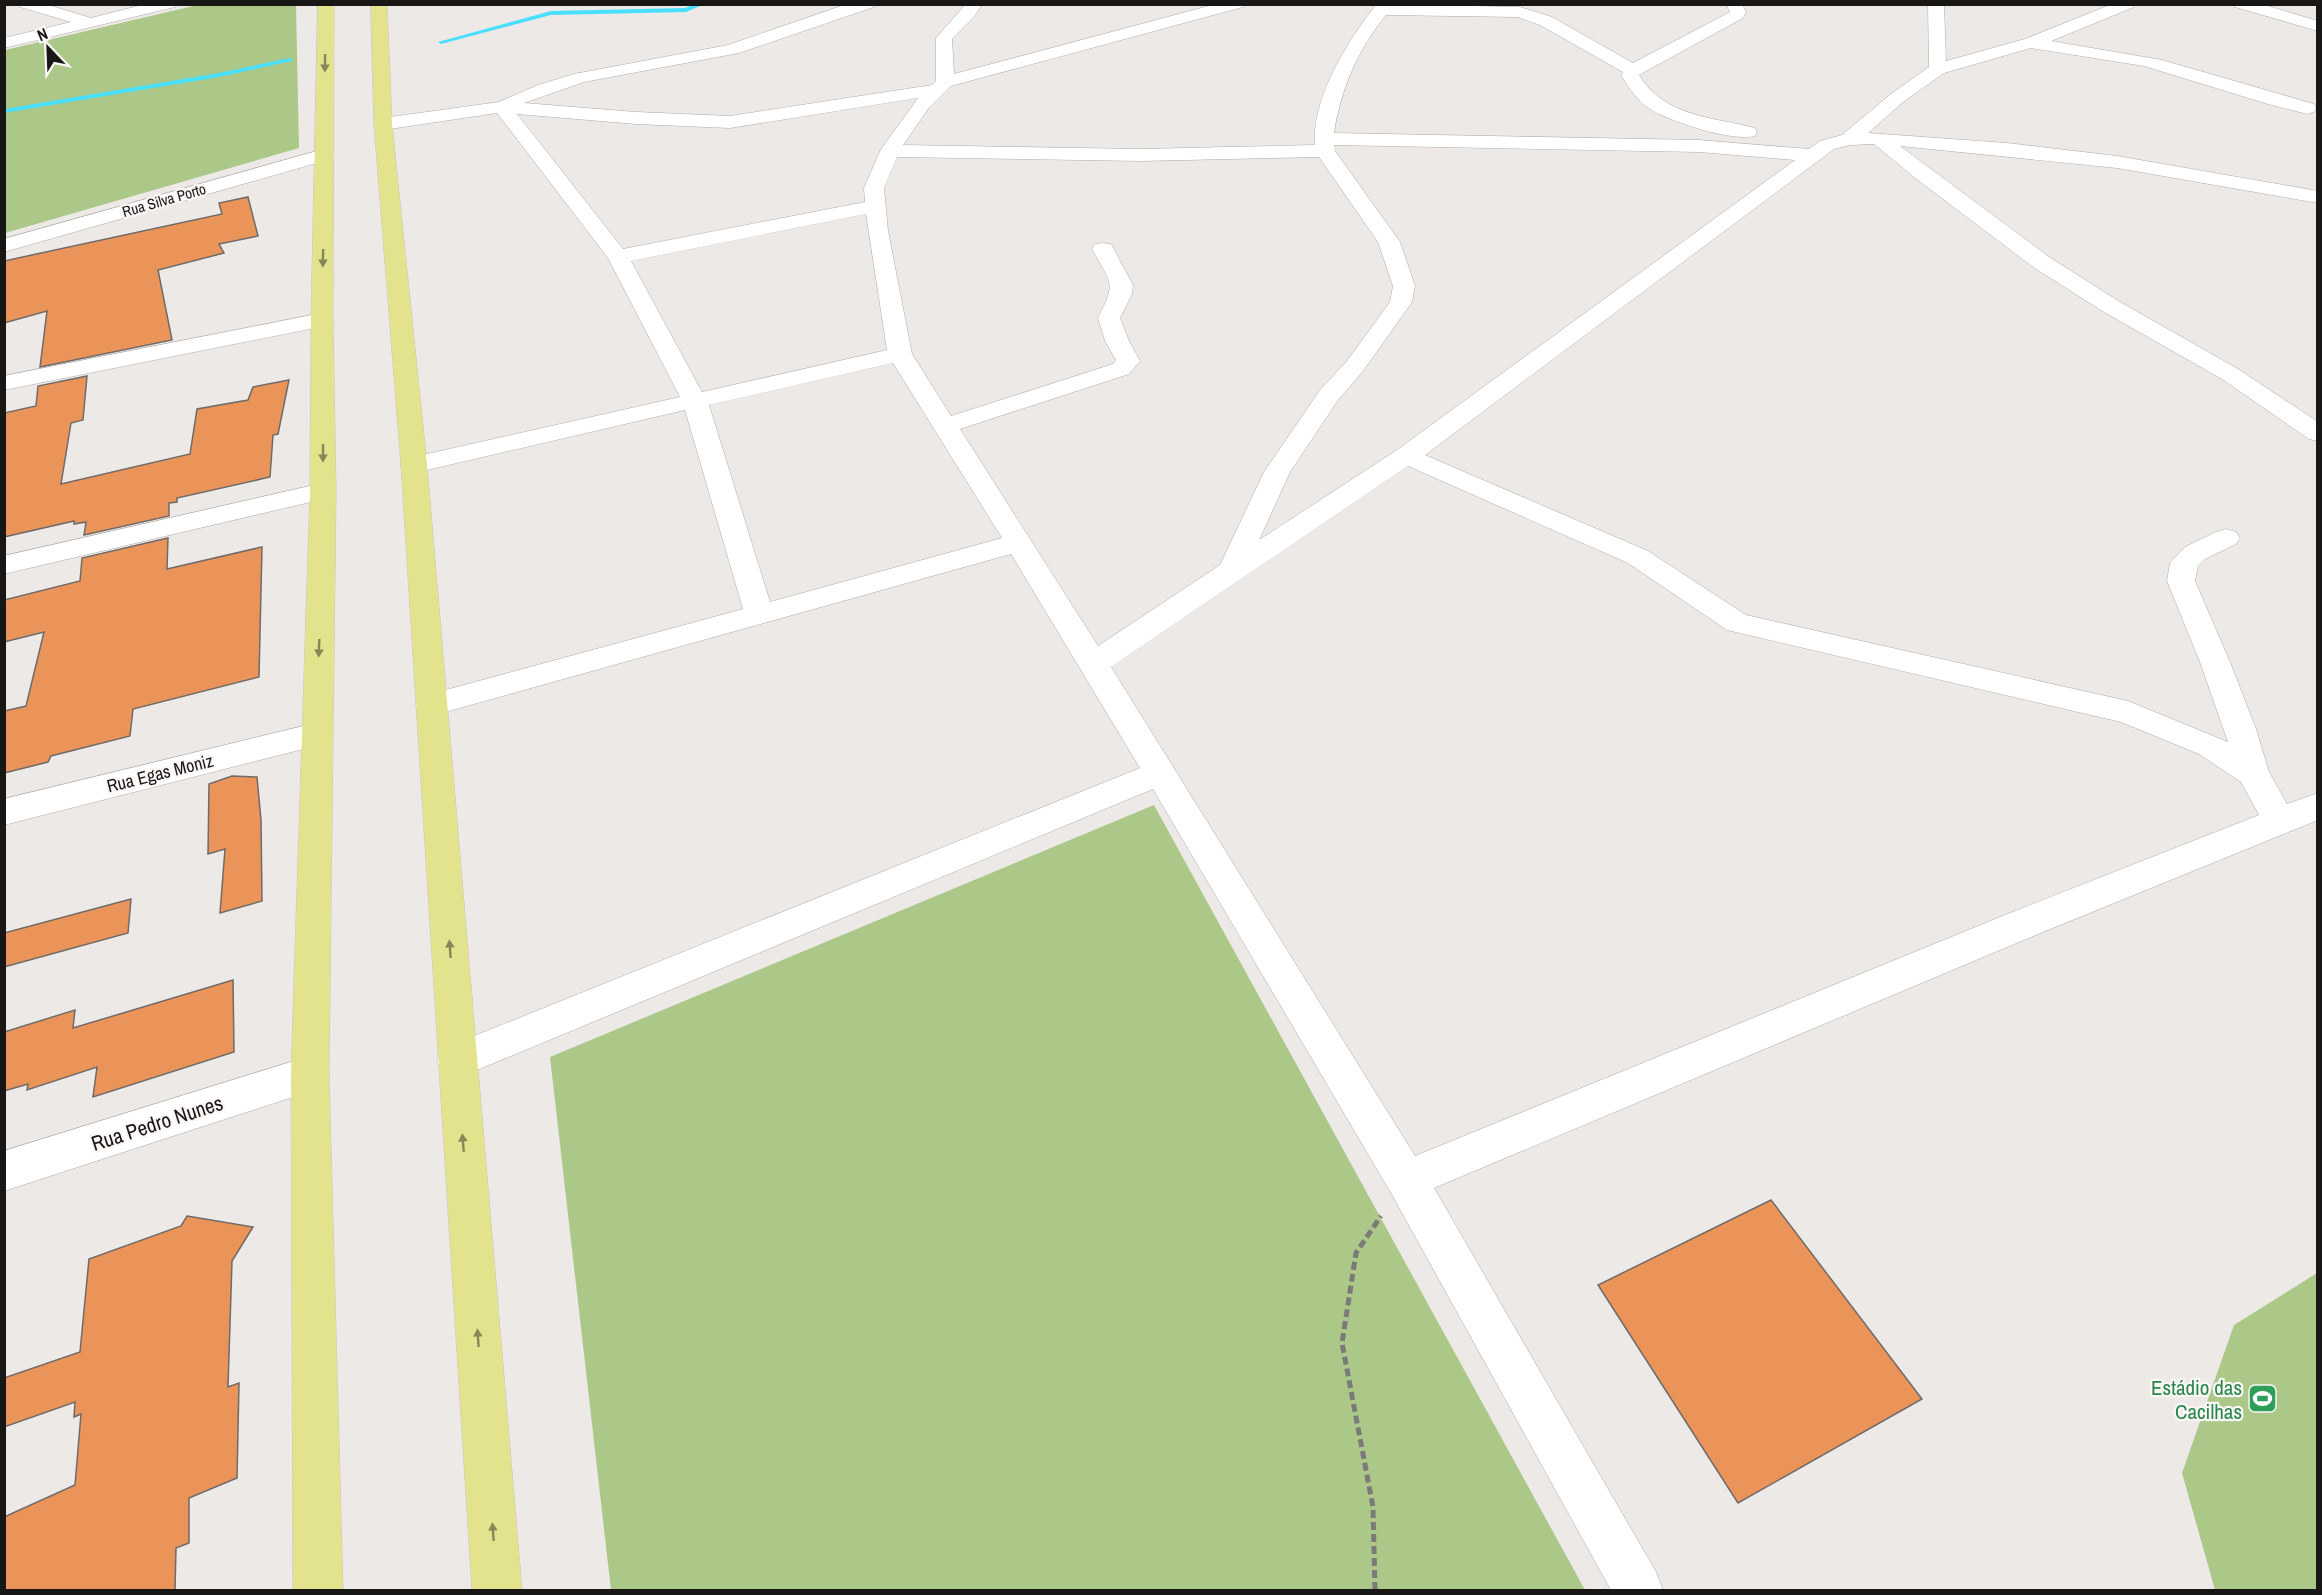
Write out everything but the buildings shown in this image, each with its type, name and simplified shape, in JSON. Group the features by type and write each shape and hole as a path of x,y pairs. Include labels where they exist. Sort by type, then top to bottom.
{"main road":[{"path":"318,1590 310,1074 323,491 322,320 326,4"},
{"path":"379,4 383,124 414,465 456,1060 497,1590"}],"street":[{"path":"26,4 92,23"},
{"path":"4,43 169,4"},
{"path":"502,107 556,84 584,77 677,62 733,49 839,11 868,4"},
{"path":"974,4 968,15 944,38 942,86 921,105 890,151 874,188 877,231 900,354 1094,664 1406,1179 1638,1590"},
{"path":"383,124 502,107 636,118 730,122 942,86 1237,4"},
{"path":"1734,4 1737,15 1633,70 1630,75 1637,89 1658,105 1681,117 1713,126 1829,146"},
{"path":"1936,4 1938,69"},
{"path":"1094,664 1406,456 1829,146 1938,69 2031,43 2128,4"},
{"path":"2241,4 2318,26"},
{"path":"1231,571 1277,472 1329,395 1355,366 1401,302 1404,286 1389,242 1324,145 1337,83 1368,26 1384,7 1520,12 1546,21 1633,70"},
{"path":"2031,43 2154,63 2268,99 2307,108"},
{"path":"502,107 618,256 694,400 759,614"},
{"path":"890,151 1142,155 1324,145 1829,146 1879,138 2117,162 2318,197"},
{"path":"1879,138 1921,173 2041,262 2112,307 2230,374 2318,434"},
{"name":"Rua Silva Porto","path":"4,246 324,155"},
{"path":"618,256 876,206"},
{"path":"945,426 1121,369 1126,365 1128,361 1109,318 1121,294 1122,285 1104,249"},
{"path":"4,383 322,320"},
{"path":"414,465 900,354"},
{"path":"1406,456 1638,557 1737,623 2128,712 2210,746 2253,773"},
{"path":"4,565 323,491"},
{"path":"2226,538 2194,553 2184,563 2181,581 2236,718 2253,773 2280,822"},
{"path":"431,705 1018,543"},
{"name":"Rua Egas Moniz","path":"4,812 316,735"},
{"path":"456,1060 1160,772"},
{"path":"1406,1179 2018,926 2318,807"},
{"name":"Rua Pedro Nunes","path":"4,1171 310,1074"}],"path":[{"path":"1375,1590 1373,1507 1342,1343 1356,1254 1406,1179"}],"green space":[{"path":"202,4 296,5 299,148 5,233 5,50"},
{"path":"1154,805 1585,1590 611,1590 550,1057"},
{"name":"Estádio das Cacilhas","path":"2317,1273 2317,1590 2215,1590 2182,1473 2234,1325"}],"waterway":[{"path":"441,42 551,13 686,10 702,4"},
{"path":"4,111 219,75 290,60"}],"place":[{"name":"Estádio das Cacilhas","path":"2263,1399"}]}
